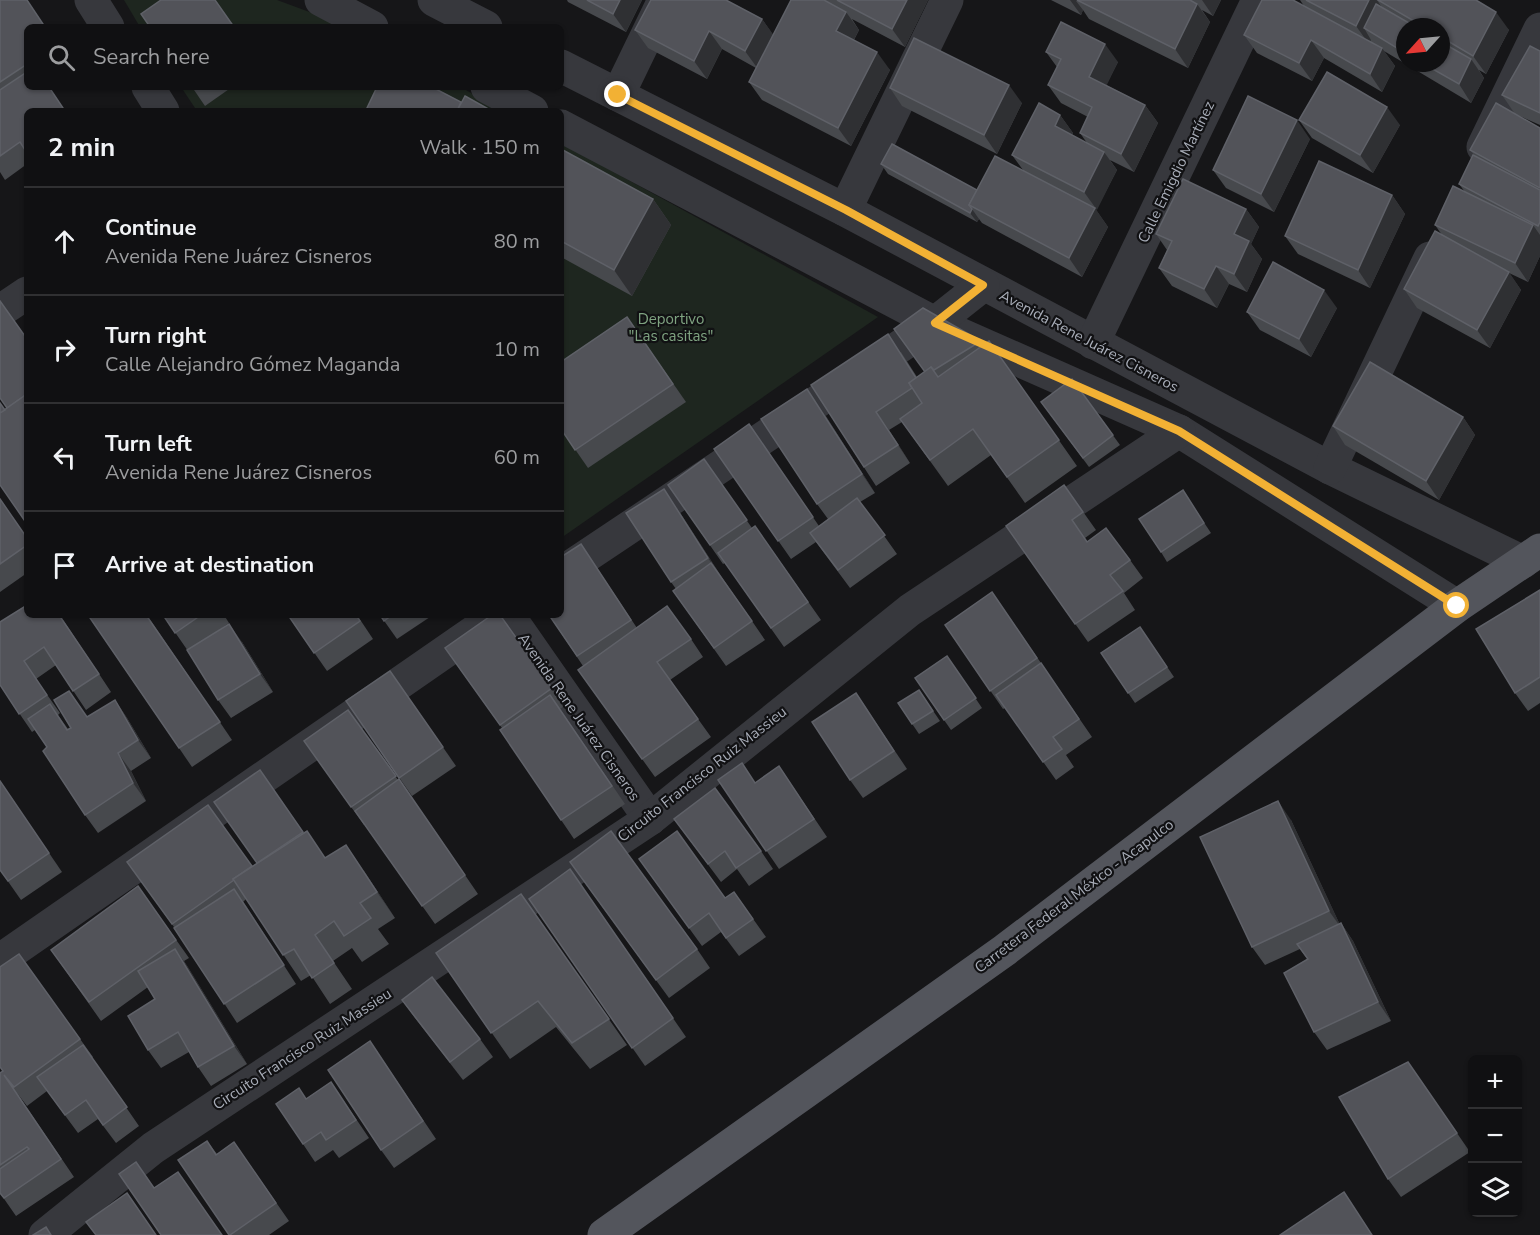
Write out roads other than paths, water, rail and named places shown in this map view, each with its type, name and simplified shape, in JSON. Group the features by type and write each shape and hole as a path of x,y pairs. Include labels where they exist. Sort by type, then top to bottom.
{"main road":[{"name":"Carretera Federal México - Acapulco","path":"604,1235 1005,950 1457,606 1532,556"}],"street":[{"path":"91,0 106,24"},
{"path":"321,0 366,24"},
{"path":"434,0 480,24"},
{"path":"618,95 664,0"},
{"path":"846,210 947,0"},
{"name":"Calle Emigdio Martínez","path":"1094,344 1258,0"},
{"path":"1468,179 1540,29"},
{"name":"Avenida Rene Juárez Cisneros","path":"564,68 846,210 1330,468 1532,556"},
{"path":"150,90 161,108"},
{"path":"492,90 526,108"},
{"path":"564,128 935,323 1179,431 1457,606"},
{"path":"1330,468 1443,232"},
{"path":"564,571 935,323 983,285"},
{"path":"0,311 24,295"},
{"name":"Circuito Francisco Ruiz Massieu","path":"45,1235 153,1148 650,819 910,610 1179,431"},
{"path":"0,960 494,618"},
{"name":"Avenida Rene Juárez Cisneros","path":"510,618 650,819"}],"park label":[{"name":"Deportivo \"Las casitas\"","path":"671,328"}]}
